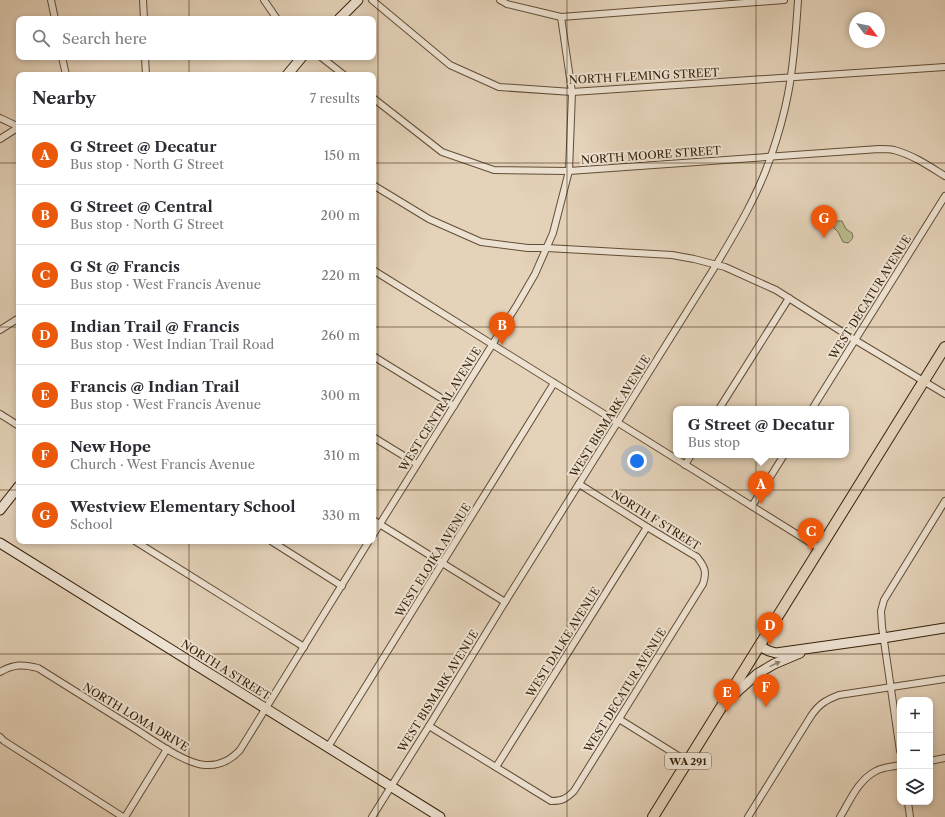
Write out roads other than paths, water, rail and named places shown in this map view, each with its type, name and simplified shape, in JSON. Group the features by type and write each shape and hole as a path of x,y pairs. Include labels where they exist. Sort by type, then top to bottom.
{"main road":[{"name":"WA 291","path":"653,817 945,346"}],"street":[{"path":"51,0 54,16"},
{"path":"143,0 144,16"},
{"path":"264,0 275,16"},
{"path":"342,16 358,0"},
{"name":"NORTH FLEMING STREET","path":"372,0 450,65 499,88 572,92 945,67"},
{"path":"500,0 507,4 561,17 784,0"},
{"name":"WEST BISMARK AVENUE","path":"372,817 430,726 505,602 740,225 770,157 779,130 788,95 795,50 798,0"},
{"name":"WEST CENTRAL AVENUE","path":"376,530 535,274 554,233 569,171 572,92 561,17"},
{"path":"63,60 65,72"},
{"path":"145,60 146,72"},
{"path":"290,72 300,60"},
{"path":"325,60 340,72"},
{"name":"NORTH MOORE STREET","path":"376,100 442,152 494,170 569,171 878,149 893,150 917,159 945,176"},
{"path":"0,118 16,126"},
{"path":"0,139 16,129"},
{"path":"376,187 429,220 481,242 528,248 672,256 694,259 725,267 776,290 945,394"},
{"name":"WEST DECATUR AVENUE","path":"814,406 945,196"},
{"path":"376,272 673,458"},
{"path":"722,406 789,298"},
{"path":"0,330 16,320"},
{"path":"376,358 454,406"},
{"name":"WEST ELOIKA AVENUE","path":"328,747 554,383"},
{"path":"0,414 16,424"},
{"path":"376,439 417,464"},
{"path":"674,458 820,548"},
{"path":"685,465 689,458"},
{"path":"752,506 782,458"},
{"name":"NORTH F STREET","path":"579,484 697,557 705,569 703,584"},
{"path":"0,510 16,490"},
{"path":"897,733 883,638 881,611 884,600 945,501"},
{"path":"376,522 505,602"},
{"name":"WEST DALKE AVENUE","path":"496,767 647,527"},
{"name":"NORTH A STREET","path":"0,543 440,817"},
{"path":"140,544 304,646"},
{"path":"276,544 342,586"},
{"path":"265,708 367,544"},
{"name":"WEST DECATUR AVENUE","path":"496,767 551,801 560,801 568,798 574,791 703,584"},
{"path":"760,646 776,653 945,628"},
{"path":"722,705 757,674 774,664 810,648"},
{"name":"NORTH LOMA DRIVE","path":"0,672 8,667 20,665 38,668 167,749 191,761 206,766 222,763 233,758 240,750 265,708"},
{"path":"748,817 818,706 828,699 839,695 945,679"},
{"path":"619,719 688,762"},
{"path":"430,726 496,767"},
{"path":"0,737 122,817 167,749"},
{"path":"933,760 945,758"},
{"path":"840,817 867,776 877,770 897,766"},
{"path":"908,805 910,817"}],"place":[{"name":"Westview Elementary School","path":"824,238"},
{"name":"G Street @ Central","path":"502,345"},
{"name":"G Street @ Decatur","path":"761,504"},
{"name":"G St @ Francis","path":"811,551"},
{"name":"Indian Trail @ Francis","path":"770,645"},
{"name":"New Hope","path":"766,707"},
{"name":"Francis @ Indian Trail","path":"727,712"}]}
